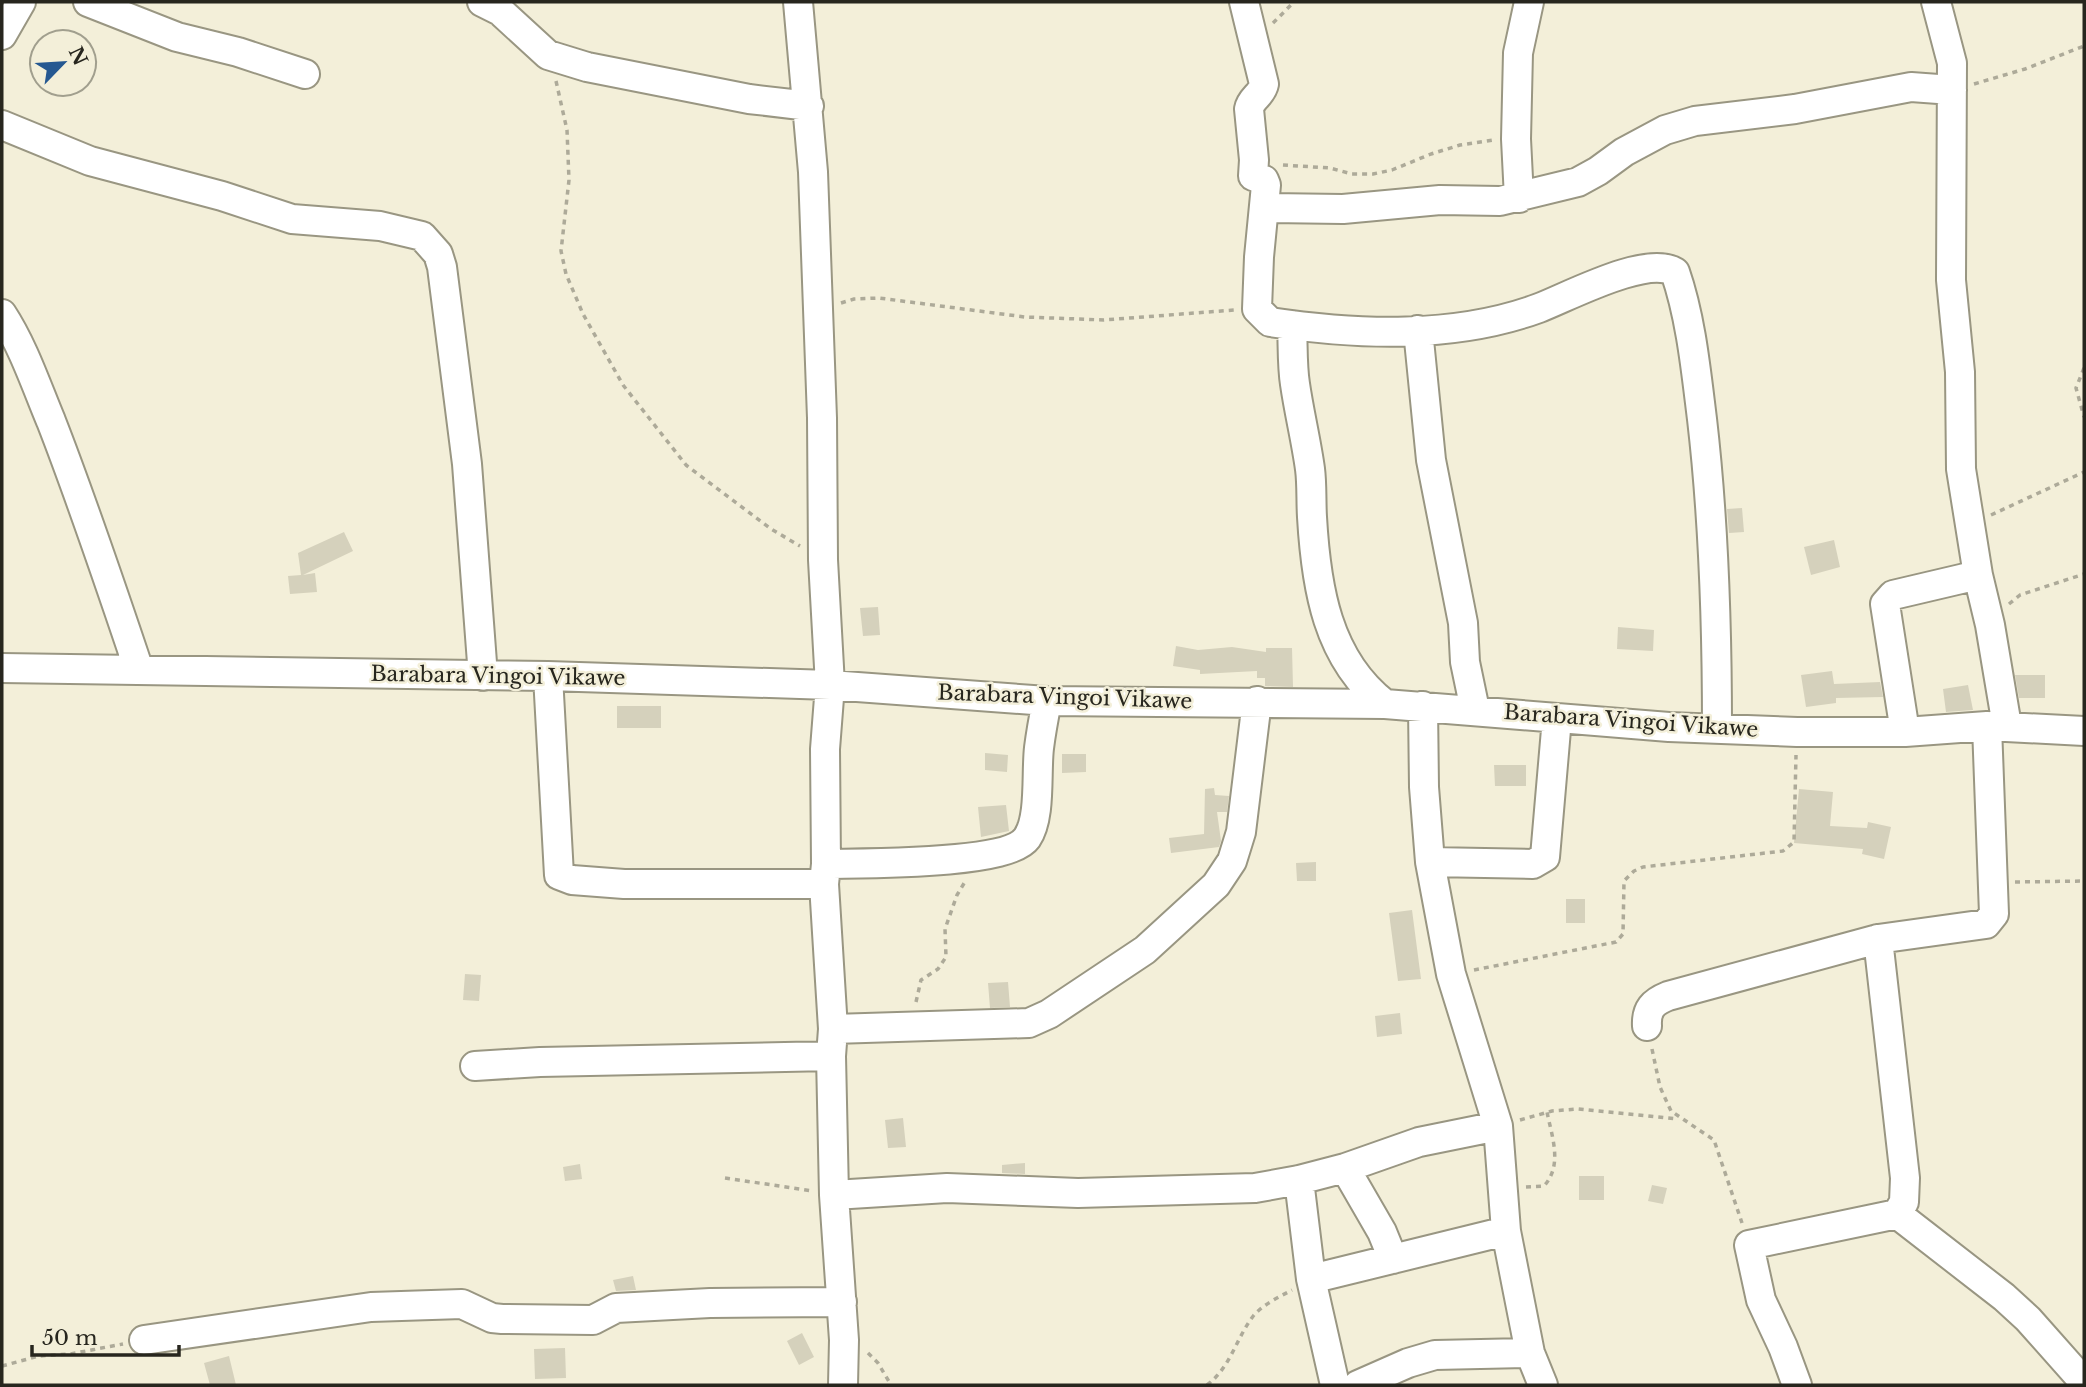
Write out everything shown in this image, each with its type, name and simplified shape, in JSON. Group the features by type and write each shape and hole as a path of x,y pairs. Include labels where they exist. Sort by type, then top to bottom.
{"street":[{"path":"2,36 21,2"},
{"path":"88,2 177,37 238,52 305,74"},
{"path":"482,2 500,11 548,55 587,67 736,97 809,106"},
{"path":"798,2 809,106 822,418 823,560 830,685 825,749 825,874 832,1042 834,1195 844,1340 843,1385"},
{"path":"1244,2 1264,84 1260,94 1250,103 1249,109 1253,176 1264,180 1266,185 1257,309 1270,322 1382,331 1456,328 1494,321 1537,308 1645,268 1661,267 1675,272 1698,385 1706,454 1717,616 1717,727"},
{"path":"1519,198 1516,138 1518,53 1529,2"},
{"path":"1647,1026 1647,1012 1651,1005 1668,996 1878,939 1986,923 1994,914 1992,882 1997,726 1990,625 1978,575 1961,469 1960,372 1951,280 1952,90 1949,49 1936,2"},
{"path":"1264,208 1343,209 1406,202 1500,201 1519,198 1578,182 1624,152 1665,130 1695,121 1795,110 1911,87 1952,90"},
{"path":"2,125 90,161 222,196 292,219 380,226 422,236 430,244 442,267 467,464 483,676"},
{"path":"2,314 11,327 56,435 139,670"},
{"path":"1292,325 1294,382 1310,470 1319,591 1326,618 1347,665 1368,691 1385,704"},
{"path":"1418,330 1431,460 1463,623 1465,662 1475,710"},
{"path":"1905,732 1885,604 1893,595 1978,575"},
{"name":"Barabara Vingoi Vikawe","path":"2,668 548,676 830,685 1047,701 1385,704 1669,727 1797,732 1905,732 1997,726 2084,731"},
{"path":"548,676 557,869 559,874 572,880 624,884 825,874 981,854 1021,844 1033,822 1039,748 1047,701"},
{"path":"475,1066 832,1042 911,1028 1029,1023 1039,1019 1145,950 1216,885 1232,861 1244,810 1258,701"},
{"path":"1423,706 1424,787 1430,862 1451,974 1497,1126 1506,1231 1530,1353 1543,1385"},
{"path":"1430,862 1533,864 1545,857 1557,718"},
{"path":"1797,1385 1783,1346 1760,1300 1749,1245 1897,1214 1904,1202 1906,1191 1878,939"},
{"path":"834,1195 947,1188 1078,1193 1255,1188 1345,1168 1419,1142 1497,1126"},
{"path":"1345,1168 1382,1232 1393,1259"},
{"path":"1299,1180 1311,1279 1335,1385"},
{"path":"1897,1214 2004,1297 2028,1319 2084,1382"},
{"path":"1311,1279 1506,1231"},
{"path":"144,1340 371,1307 462,1304 492,1318 593,1320 617,1308 735,1302 842,1302"},
{"path":"1358,1385 1408,1363 1435,1355 1530,1353"}],"path":[{"path":"1952,90 2025,69 2084,46"},
{"path":"548,55 559,88 567,130 569,180 561,251 566,274 583,314 623,385 686,465 771,529 823,560"},
{"path":"1254,160 1285,166 1330,168 1352,174 1373,174 1392,170 1460,145 1516,138"},
{"path":"816,312 854,299 879,298 1025,317 1104,320 1257,309"},
{"path":"2084,368 2076,388 2084,417"},
{"path":"1969,525 2084,472"},
{"path":"1990,625 2011,601 2020,595 2084,574"},
{"path":"1451,974 1616,942 1623,934 1625,881 1628,875 1643,867 1783,852 1788,849 1794,842 1797,732"},
{"path":"911,1028 921,980 944,962 947,947 945,929 950,914 981,854"},
{"path":"1992,882 2084,881"},
{"path":"1647,1026 1660,1087 1671,1111 1714,1140 1749,1245"},
{"path":"1497,1126 1547,1112 1578,1109 1680,1119"},
{"path":"1504,1188 1544,1186 1551,1178 1555,1157 1547,1112"},
{"path":"725,1178 834,1195"},
{"path":"1207,1385 1225,1368 1255,1314 1266,1304 1311,1279"},
{"path":"2,1366 39,1356 70,1354 144,1340"},
{"path":"844,1340 869,1354 878,1363 891,1385"}],"building":[{"path":"1742,508 1744,532 1729,533 1727,509"},
{"path":"344,532 353,551 303,575 315,573 317,592 290,594 288,576 301,575 298,553"},
{"path":"1834,540 1840,567 1811,575 1804,547"},
{"path":"878,607 880,635 863,636 860,608"},
{"path":"1618,627 1654,630 1653,651 1617,649"},
{"path":"1176,646 1198,650 1232,647 1266,652 1266,648 1292,648 1293,687 1265,686 1265,678 1257,678 1257,671 1200,674 1200,670 1173,666"},
{"path":"1832,671 1834,684 1880,682 1883,697 1836,698 1836,703 1806,707 1801,675"},
{"path":"2015,675 2045,675 2045,698 2019,698"},
{"path":"1968,685 1973,710 1946,712 1943,689"},
{"path":"617,706 661,706 661,728 617,728"},
{"path":"985,753 1008,755 1007,772 985,770"},
{"path":"1062,754 1086,754 1086,772 1062,773"},
{"path":"1494,765 1526,765 1526,786 1495,786"},
{"path":"1214,788 1215,795 1229,796 1227,812 1217,812 1221,841 1219,847 1171,853 1169,838 1204,834 1205,789"},
{"path":"1799,789 1833,792 1830,826 1867,828 1868,822 1891,827 1884,859 1862,854 1863,849 1794,843"},
{"path":"1006,805 1009,831 981,837 978,807"},
{"path":"1316,862 1316,881 1297,881 1296,863"},
{"path":"1566,899 1585,899 1585,923 1566,923"},
{"path":"1412,910 1421,979 1398,981 1389,913"},
{"path":"465,974 481,975 479,1001 463,1000"},
{"path":"1008,982 1010,1007 990,1008 988,983"},
{"path":"1400,1013 1402,1034 1377,1037 1375,1016"},
{"path":"903,1118 906,1147 888,1148 885,1120"},
{"path":"1025,1163 1025,1174 1002,1173 1002,1165"},
{"path":"580,1164 582,1179 565,1181 563,1167"},
{"path":"1579,1176 1604,1176 1604,1200 1579,1200"},
{"path":"1652,1185 1667,1188 1663,1204 1648,1201"},
{"path":"633,1276 636,1290 616,1291 613,1280"},
{"path":"802,1333 814,1357 799,1365 787,1341"},
{"path":"565,1348 566,1378 535,1379 534,1349"},
{"path":"229,1356 236,1385 210,1385 204,1363"}]}
